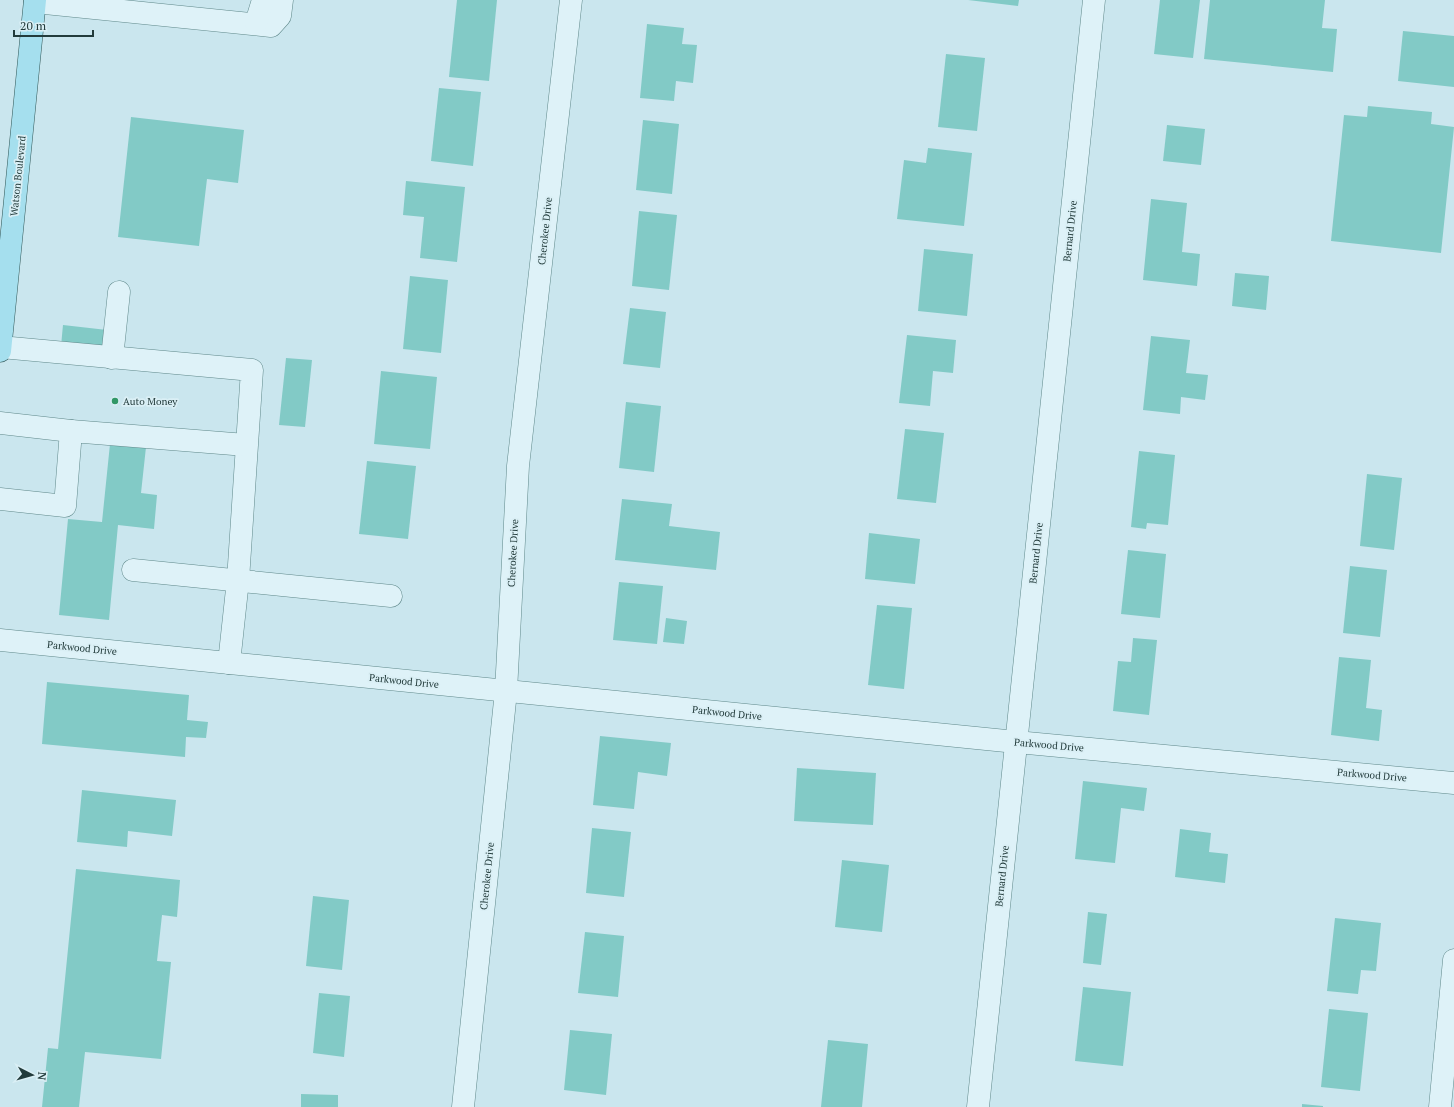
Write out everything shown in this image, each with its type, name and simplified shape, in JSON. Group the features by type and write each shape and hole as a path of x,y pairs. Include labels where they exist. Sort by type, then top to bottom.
{"main road":[{"name":"Watson Boulevard","path":"0,351 35,1"}],"street":[{"path":"256,23 263,0"},
{"path":"35,1 256,23 271,26 280,16 282,0"},
{"name":"Cherokee Drive","path":"463,1107 506,691 518,466 571,0"},
{"name":"Bernard Drive","path":"978,1107 1094,0"},
{"path":"112,358 119,292"},
{"path":"0,347 252,370 238,580 229,663"},
{"path":"0,423 71,431 246,445"},
{"path":"0,499 65,506 71,431"},
{"path":"133,570 391,596"},
{"name":"Parkwood Drive","path":"0,640 1016,742 1454,783"},
{"path":"1440,1107 1454,960"}],"building":[{"path":"457,0 497,0 489,81 449,77"},
{"path":"968,0 1019,0 1018,6"},
{"path":"1160,0 1200,0 1193,58 1154,54"},
{"path":"1210,0 1325,0 1322,28 1337,29 1333,72 1204,59"},
{"path":"647,24 684,28 682,44 697,45 693,83 676,81 674,101 640,98"},
{"path":"1403,31 1454,36 1454,87 1398,81"},
{"path":"946,54 985,58 977,131 938,127"},
{"path":"439,88 481,92 473,166 431,161"},
{"path":"1368,106 1432,112 1431,124 1454,127 1441,253 1331,241 1344,115 1367,117"},
{"path":"131,117 244,130 238,183 207,179 199,246 118,237"},
{"path":"643,120 679,124 672,194 636,190"},
{"path":"1167,125 1205,129 1201,165 1163,161"},
{"path":"928,148 972,153 964,226 897,219 904,160 926,163"},
{"path":"406,181 465,187 457,262 420,258 424,217 403,215"},
{"path":"1151,199 1187,203 1182,252 1200,254 1197,286 1143,280"},
{"path":"639,211 677,215 669,290 632,286"},
{"path":"924,249 973,254 967,316 918,311"},
{"path":"1235,273 1269,276 1266,310 1232,306"},
{"path":"410,276 448,280 441,353 403,349"},
{"path":"630,308 666,312 660,368 623,364"},
{"path":"63,325 107,330 105,350 61,346"},
{"path":"907,335 956,340 953,373 933,371 930,406 899,403"},
{"path":"1151,336 1190,340 1186,373 1208,375 1205,400 1181,397 1180,414 1143,410"},
{"path":"286,358 312,360 305,427 279,425"},
{"path":"381,371 437,377 430,449 374,444"},
{"path":"626,402 661,406 654,472 619,468"},
{"path":"905,429 944,433 936,503 897,499"},
{"path":"110,444 146,447 141,493 157,495 154,529 118,525 109,620 59,615 68,519 102,522"},
{"path":"1139,451 1175,455 1168,525 1147,523 1146,529 1131,527"},
{"path":"367,461 416,466 408,539 359,534"},
{"path":"1367,474 1402,478 1394,550 1360,546"},
{"path":"622,499 672,504 669,526 720,532 716,570 615,560"},
{"path":"869,533 920,539 915,584 865,579"},
{"path":"1128,550 1166,554 1160,618 1121,614"},
{"path":"1350,566 1387,570 1380,637 1343,633"},
{"path":"619,582 663,586 657,644 613,640"},
{"path":"877,605 912,608 904,689 868,685"},
{"path":"666,618 687,621 684,644 663,642"},
{"path":"1133,638 1157,640 1149,715 1113,711 1118,661 1131,662"},
{"path":"1339,657 1371,660 1366,708 1382,710 1379,741 1331,735"},
{"path":"47,682 189,695 187,720 208,722 206,738 186,737 185,757 42,744"},
{"path":"600,736 671,743 667,776 638,772 634,809 593,805"},
{"path":"797,768 876,773 873,825 794,821"},
{"path":"1083,781 1147,788 1144,811 1121,808 1115,863 1075,859"},
{"path":"82,790 176,800 172,836 128,831 127,847 77,842"},
{"path":"592,828 631,832 624,897 586,893"},
{"path":"1180,829 1211,833 1209,852 1228,854 1225,883 1175,877"},
{"path":"842,860 889,865 882,932 835,927"},
{"path":"76,869 180,880 177,917 162,915 157,961 171,962 161,1059 85,1052 79,1107 42,1107 48,1048 58,1049"},
{"path":"313,896 349,900 342,970 306,966"},
{"path":"1088,912 1107,914 1101,965 1083,963"},
{"path":"1335,918 1381,923 1376,971 1361,970 1358,994 1327,991"},
{"path":"585,932 624,936 618,997 578,993"},
{"path":"1083,987 1131,992 1123,1066 1075,1061"},
{"path":"319,993 350,996 344,1057 313,1053"},
{"path":"1329,1009 1368,1013 1360,1091 1321,1087"},
{"path":"570,1030 612,1034 606,1095 564,1090"},
{"path":"828,1040 868,1044 862,1107 821,1107"},
{"path":"301,1094 338,1095 338,1107 301,1107"},
{"path":"1302,1104 1323,1106 1323,1107 1302,1107"}],"place":[{"name":"Auto Money","path":"115,401"}]}
